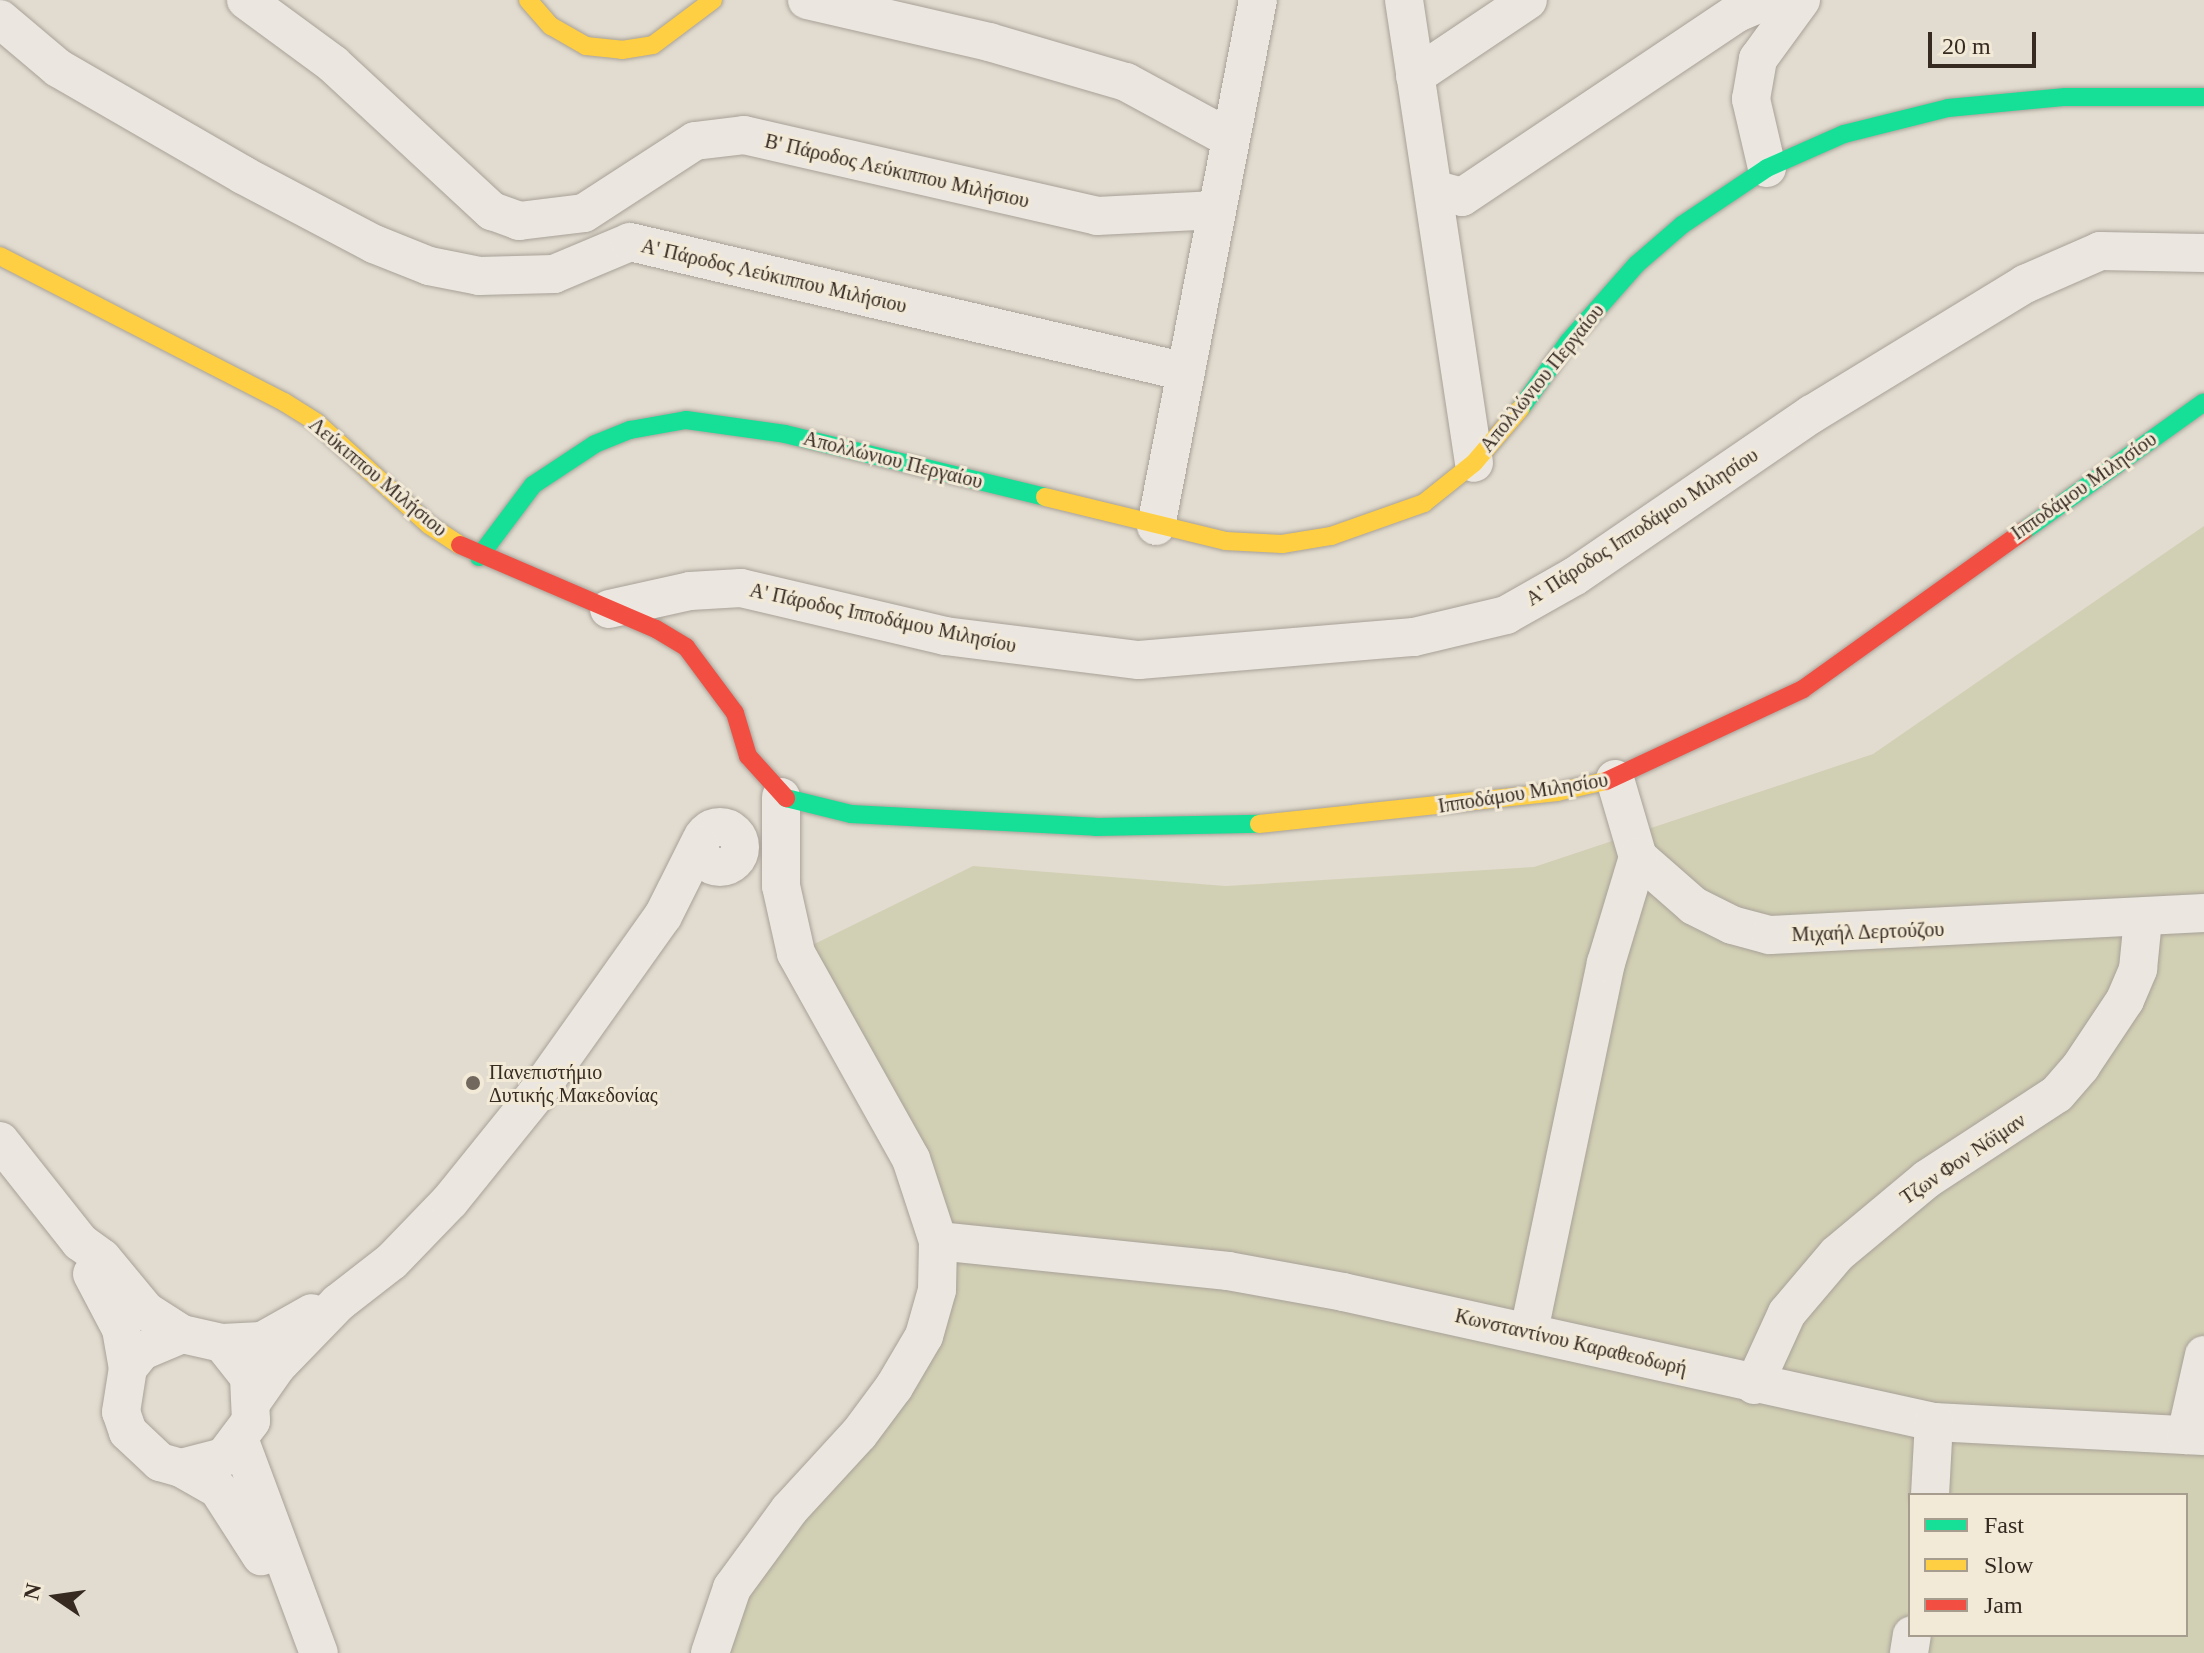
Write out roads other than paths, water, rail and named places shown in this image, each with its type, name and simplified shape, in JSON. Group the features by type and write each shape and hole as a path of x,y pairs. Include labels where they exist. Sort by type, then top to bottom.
{"street":[{"name":"Β' Πάροδος Λεύκιππου Μιλήσιου","path":"246,0 333,64 492,211 519,221 584,213 695,141 744,135 1097,216 1217,210"},
{"path":"528,0 551,26 586,46 622,50 653,45 713,0"},
{"path":"807,0 989,42 1126,82 1231,139"},
{"path":"1156,526 1258,0"},
{"path":"1404,0 1474,463"},
{"path":"1415,76 1528,0"},
{"path":"1433,189 1462,197 1737,13 1768,0"},
{"path":"1767,168 1751,99 1758,59 1801,0"},
{"name":"Α' Πάροδος Λεύκιππου Μιλήσιου","path":"0,19 58,68 282,196 374,244 429,266 479,276 554,274 630,242 1186,372"},
{"name":"Απολλώνιου Περγαίου","path":"479,557 544,478 595,444 630,430 686,420 785,434 1225,541 1282,544 1331,536 1424,503 1474,463 1515,417 1569,341 1637,264 1682,225 1767,168 1844,134 1948,108 2065,97 2204,97"},
{"name":"Α' Πάροδος Ιπποδάμου Μιλησίου","path":"609,609 690,591 741,588 945,636 1139,660 1414,637 1506,615 1575,576 1812,414 2025,284 2100,251 2204,253"},
{"name":"Λεύκιππου Μιλήσιου","path":"0,256 284,402 317,423 429,525 479,557 656,629 694,655 735,713 748,756 781,797"},
{"name":"Ιπποδάμου Μιλησίου","path":"781,797 851,814 1198,827 1393,814 1557,792 1615,779 1803,689 2204,402"},
{"path":"1529,1331 1606,963 1638,857 1615,779"},
{"path":"181,1468 213,1461 240,1441 254,1399 277,1366 338,1303 392,1261 450,1201 537,1093 663,916 718,849 781,797"},
{"path":"710,1653 732,1588 789,1510 859,1434 924,1336 937,1290 938,1241 911,1159 796,953 781,886 781,797"},
{"name":"Μιχαήλ Δερτούζου","path":"1638,857 1694,906 1770,935 2143,919 2204,913"},
{"name":"Τζων Φον Νόϊμαν","path":"1754,1385 1787,1313 1837,1254 1927,1179 2057,1094 2081,1066 2125,1000 2138,969 2143,919"},
{"path":"0,1141 80,1242 102,1258 146,1311 182,1334 222,1343 262,1341 338,1303"},
{"name":"Κωνσταντίνου Καραθεοδωρή","path":"938,1241 1228,1271 1529,1331 1754,1385 1934,1422 2195,1436"},
{"path":"80,1242 88,1269 121,1329 128,1368 121,1389 128,1432 160,1462 181,1468 218,1489 269,1571 297,1602"},
{"path":"128,1368 161,1339 182,1334"},
{"path":"222,1343 244,1367 254,1399"},
{"path":"2195,1436 2204,1355"},
{"path":"1930,1493 1934,1422"},
{"path":"240,1441 264,1514 290,1564 297,1602 319,1653"}],"place":[{"name":"Πανεπιστήμιο Δυτικής Μακεδονίας","path":"473,1083"}]}
